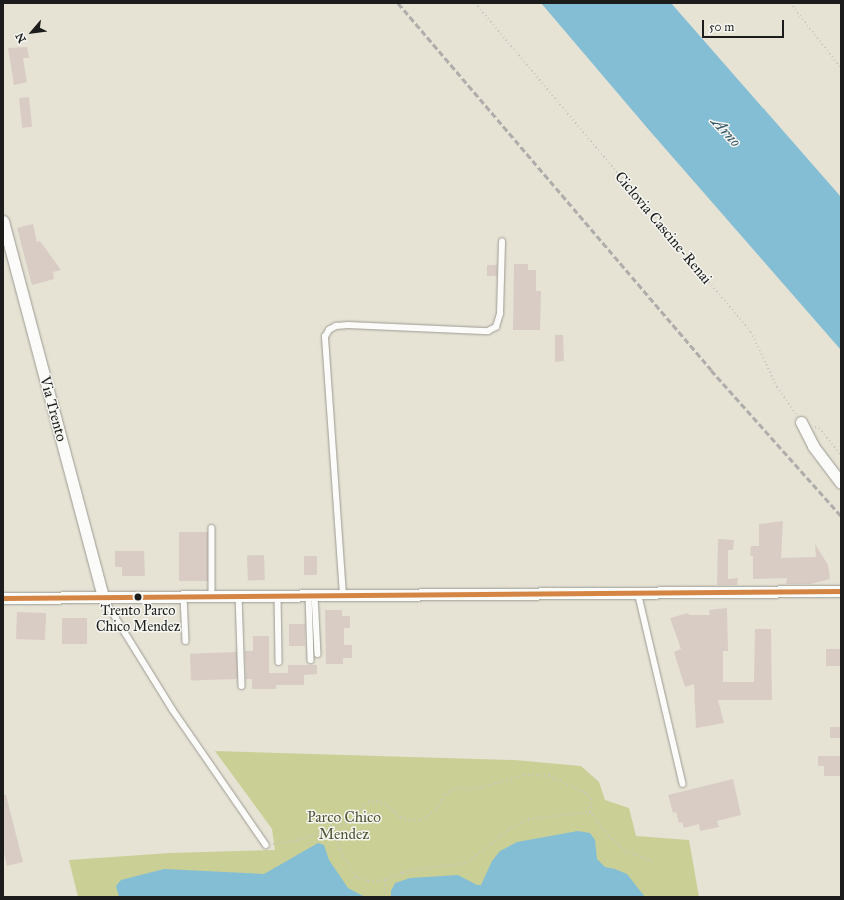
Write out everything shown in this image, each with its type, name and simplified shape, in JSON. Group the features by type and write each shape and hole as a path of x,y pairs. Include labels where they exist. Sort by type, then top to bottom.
{"street":[{"name":"Via Trento","path":"3,221 6,246 102,596"},
{"path":"801,422 813,446 841,483"},
{"path":"3,598 841,591"}],"lane":[{"path":"343,595 325,337 329,330 336,326 348,325 488,331 496,327 500,314 502,242"},
{"path":"212,528 212,596"},
{"path":"638,592 683,784"},
{"path":"278,595 279,662"},
{"path":"312,595 318,654"},
{"path":"311,660 312,595"},
{"path":"102,596 173,710 266,845"},
{"path":"184,596 186,641"},
{"path":"239,596 242,686"}],"path":[{"name":"Ciclovia Cascine-Renai","path":"475,3 750,332 778,387 801,422"},
{"path":"790,3 841,68"},
{"path":"801,422 820,428 841,454"},
{"path":"266,845 298,840 352,821 360,809 368,802 376,801 384,803 400,817 411,820 421,820 436,810 445,795 451,790 458,788 473,789 484,787 524,775 549,776 586,793 591,799 590,812 608,836 625,851 652,861"},
{"path":"307,812 334,828 340,849 356,877 368,881 385,880 402,873 423,868 462,864 472,859 511,828 529,819 590,812"},
{"path":"385,880 386,897"}],"green space":[{"name":"Parco Chico Mendez","path":"215,751 514,760 581,766 599,782 605,800 629,808 636,836 689,840 699,897 78,897 69,860 170,853 275,850 272,829"}],"water":[{"name":"Arno","path":"541,3 671,3 841,197 841,350 649,130"},
{"path":"578,831 590,833 595,840 597,859 605,867 627,874 645,897 391,897 391,891 395,883 410,878 458,875 477,885 481,885 492,861 500,851 517,842"},
{"path":"318,843 324,845 329,860 348,888 365,897 119,897 116,886 121,880 164,869 264,874"}],"building":[{"path":"27,47 29,58 23,58 27,82 14,85 8,48"},
{"path":"29,97 32,127 22,128 19,98"},
{"path":"33,224 37,242 40,241 61,270 53,272 54,279 32,285 17,228"},
{"path":"514,264 528,264 528,270 536,270 536,291 541,291 540,330 513,330"},
{"path":"487,265 497,265 497,276 487,276"},
{"path":"555,335 563,335 564,361 555,362"},
{"path":"783,521 781,558 816,557 815,544 828,565 830,579 810,584 786,584 787,578 753,579 753,556 750,556 751,546 759,546 759,524"},
{"path":"179,532 208,532 208,581 179,581"},
{"path":"718,539 734,540 733,550 728,550 728,579 738,578 737,585 717,585"},
{"path":"115,551 144,551 145,576 122,576 122,567 115,567"},
{"path":"264,555 265,580 248,581 247,556"},
{"path":"304,556 317,556 317,575 304,575"},
{"path":"727,608 728,651 723,651 723,682 754,682 755,629 771,629 772,700 718,700 724,723 696,728 694,684 685,687 674,652 681,649 670,618 688,613 689,615 710,615 709,610"},
{"path":"325,610 342,610 342,616 350,616 350,628 344,628 344,645 352,645 352,658 343,658 343,664 326,664"},
{"path":"17,612 46,613 45,640 16,639"},
{"path":"62,618 87,618 87,644 62,644"},
{"path":"289,624 305,624 305,646 289,646"},
{"path":"253,636 269,636 269,673 288,673 288,665 317,665 317,674 304,675 304,685 276,685 276,689 252,689 252,679 246,679 245,651 253,651"},
{"path":"826,649 841,649 841,666 826,666"},
{"path":"237,652 238,679 191,681 190,654"},
{"path":"830,727 841,727 841,738 830,738"},
{"path":"818,756 841,756 841,776 824,776 824,766 818,766"},
{"path":"733,779 741,815 717,821 719,827 700,831 699,824 684,828 682,822 679,823 676,812 673,813 668,795"},
{"path":"3,795 6,795 23,862 7,866 3,849"}],"railway":[{"path":"398,3 711,370 841,516"}],"transit line":[{"path":"3,598 841,591"}],"place":[{"name":"Trento Parco Chico Mendez","path":"138,597"}]}
